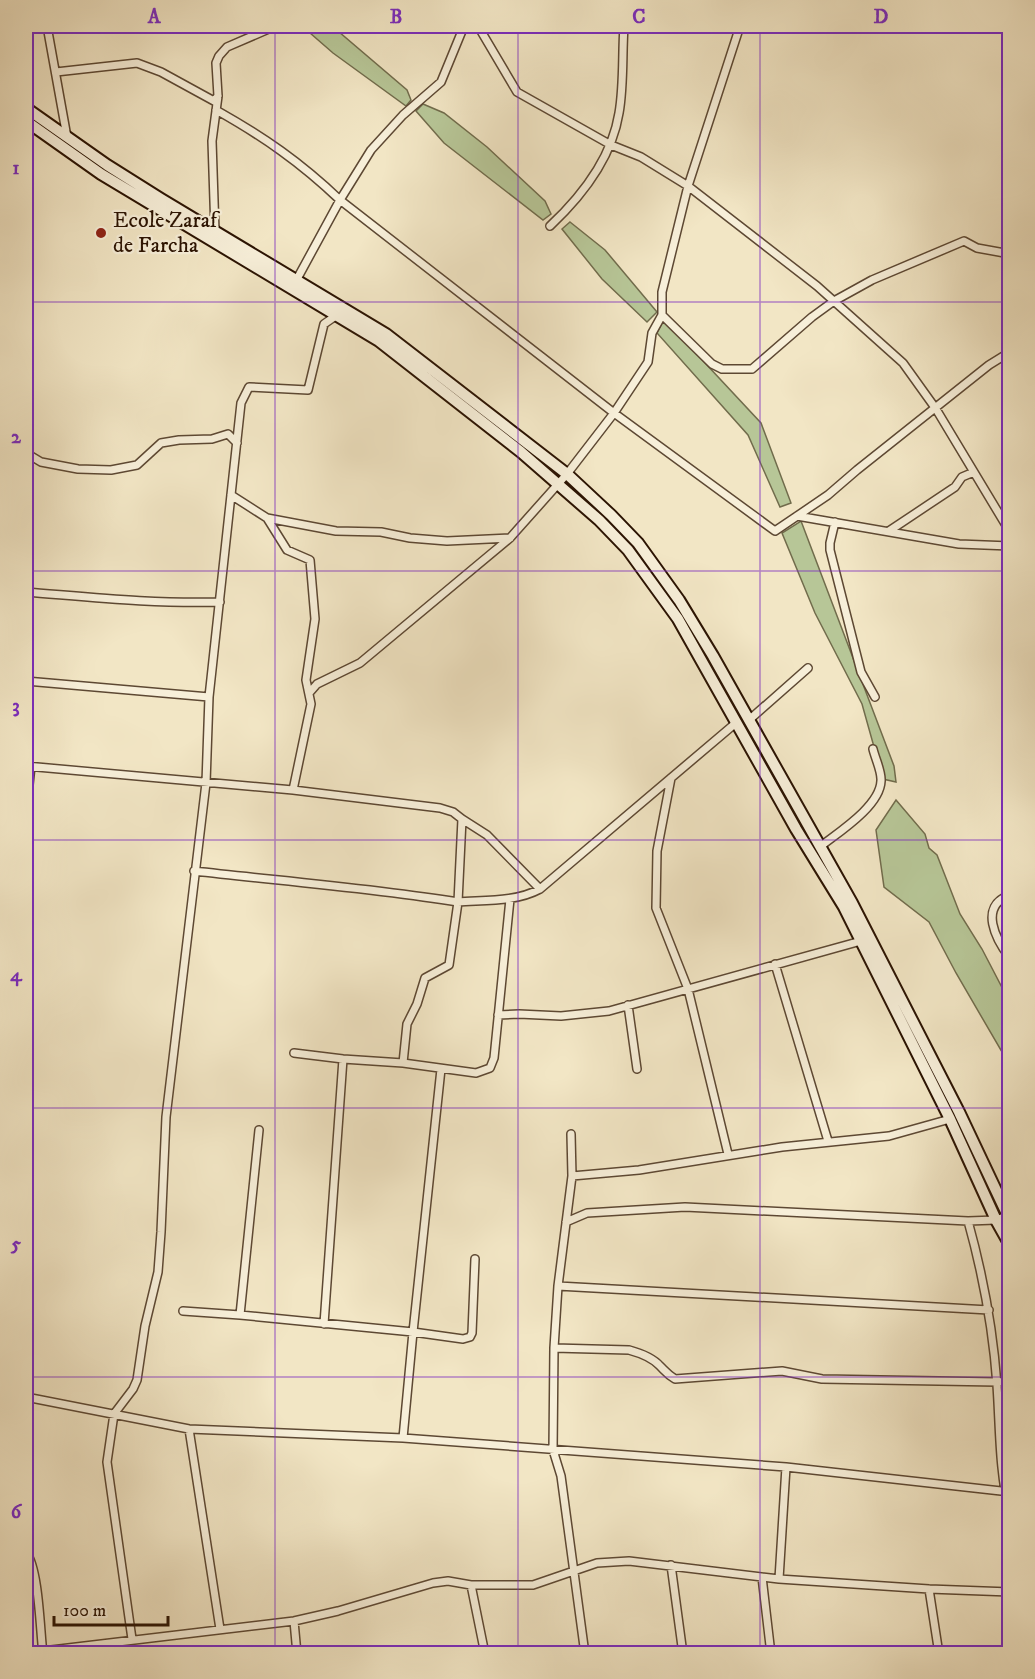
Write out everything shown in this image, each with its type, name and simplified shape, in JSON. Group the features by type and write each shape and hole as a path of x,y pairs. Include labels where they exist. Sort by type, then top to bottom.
{"street":[{"path":"47,26 67,137"},
{"path":"297,279 340,200 371,150 403,115 441,82 464,26"},
{"path":"478,26 517,92 611,145 641,157 688,186 817,286 903,363 936,409 1010,532"},
{"path":"550,226 587,185 611,145 620,113 624,26"},
{"path":"310,692 317,684 360,663 510,538 567,474 614,413 648,362 652,333 662,315 662,292 688,186 740,26"},
{"path":"215,231 212,141 218,96 216,63 227,47 271,28"},
{"path":"56,72 137,63 161,72 214,101 218,96"},
{"path":"26,108 67,137 104,170 215,231 386,334 567,474 638,543 661,573 702,637 821,846 914,1022 1008,1218 968,1221 685,1207 587,1213 566,1222"},
{"path":"216,110 259,134 309,170 340,200 614,413 775,531 844,483 857,470 936,409 989,364 1010,352"},
{"path":"26,121 387,347 521,452 599,520 628,550 678,619 796,829 844,908 950,1119 996,1220 1010,1245"},
{"path":"662,315 712,364 722,369 752,369 812,316 872,280 964,241 977,248 1010,254"},
{"path":"132,1640 107,1462 114,1414 137,1380 145,1326 158,1272 162,1232 166,1118 206,783 209,698 241,403 249,387 308,390 324,324 337,315"},
{"path":"26,453 40,462 95,471 137,465 161,443 212,439 228,434 237,442"},
{"path":"889,531 955,487 962,477 974,472"},
{"path":"231,495 267,518 336,531 381,532 410,538 447,541 510,538"},
{"path":"797,516 959,544 1010,546"},
{"path":"267,518 287,550 310,560 315,619 306,680 311,704 293,790"},
{"path":"835,522 830,550 861,672 875,697"},
{"path":"26,592 98,599 183,603 220,602"},
{"path":"750,720 807,668"},
{"path":"26,681 209,698"},
{"path":"194,871 381,890 458,902 510,898 532,893 540,889 737,722"},
{"path":"821,846 874,801 881,781 873,749"},
{"path":"26,813 28,766 293,790 440,808 453,812 487,835 540,889"},
{"path":"670,778 657,851 656,908 688,989 728,1154"},
{"path":"403,1063 407,1024 417,1004 425,978 448,965 458,902 462,819"},
{"path":"1010,895 1000,898 991,922 1000,946 1010,958"},
{"path":"294,1053 403,1063 476,1074 490,1068 494,1058 510,898"},
{"path":"498,1015 561,1016 609,1011 861,941"},
{"path":"775,964 828,1141"},
{"path":"628,1005 637,1069"},
{"path":"324,1324 344,1059"},
{"path":"403,1438 441,1069"},
{"path":"572,1176 639,1170 728,1154 828,1141 889,1136 950,1119"},
{"path":"240,1315 259,1130"},
{"path":"571,1134 572,1176 558,1286 554,1348 553,1450 561,1476 585,1653"},
{"path":"968,1221 979,1261 988,1310 1010,1514"},
{"path":"183,1311 470,1338 475,1259"},
{"path":"558,1286 988,1310"},
{"path":"554,1348 629,1350 648,1357 660,1365 666,1374 675,1379 782,1371 822,1379 997,1383 1010,1381"},
{"path":"26,1397 189,1429 403,1438 786,1467 1007,1492"},
{"path":"189,1429 220,1629"},
{"path":"779,1579 786,1467"},
{"path":"26,1552 30,1558 37,1597 43,1652"},
{"path":"26,1653 294,1621 338,1611 433,1583 448,1581 471,1585 533,1585 597,1563 629,1561 779,1579 1010,1592"},
{"path":"671,1565 683,1653"},
{"path":"762,1577 771,1653"},
{"path":"471,1585 485,1653"},
{"path":"929,1589 939,1653"},
{"path":"294,1621 297,1653"}],"green space":[{"path":"302,26 332,26 407,90 411,100 406,106 333,53"},
{"path":"423,104 444,113 487,147 545,201 551,214 543,220 444,143 416,111"},
{"path":"570,222 605,250 657,312 647,322 602,279 562,229"},
{"path":"664,319 761,423 791,503 780,507 748,435 657,333"},
{"path":"801,521 894,766 896,782 883,779 862,704 815,613 782,533"},
{"path":"896,800 925,834 929,848 937,855 960,914 982,949 1009,1001 1009,1064 929,922 884,887 876,830"}],"place":[{"name":"Ecole Zaraf de Farcha","path":"101,233"}]}
